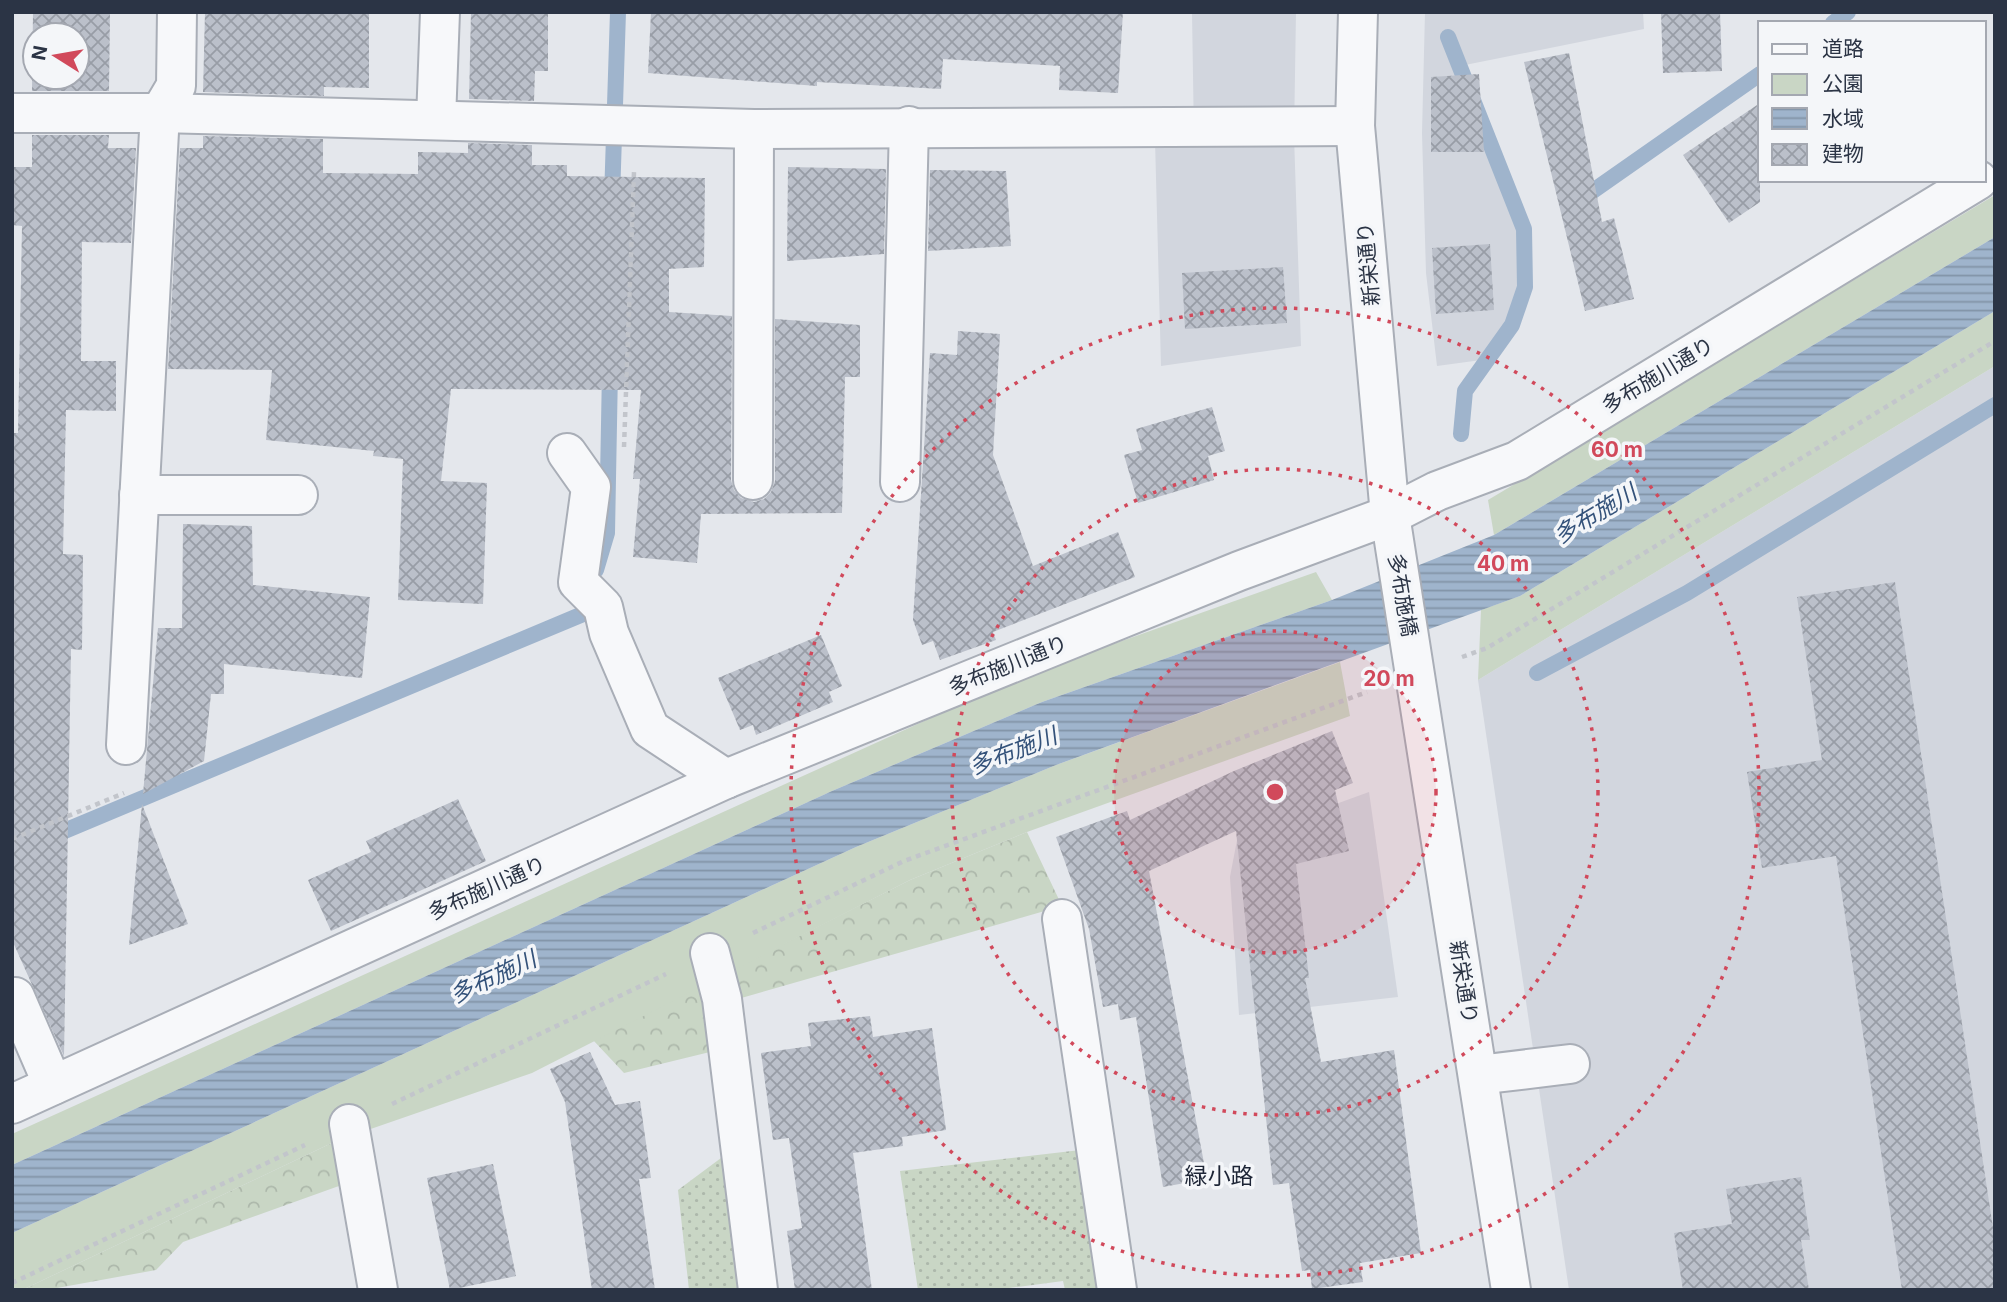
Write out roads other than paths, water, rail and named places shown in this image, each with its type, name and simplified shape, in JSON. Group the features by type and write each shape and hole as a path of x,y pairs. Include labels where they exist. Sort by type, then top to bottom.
{"street":[{"path":"126,745 160,113 176,86 177,12"},
{"path":"436,120 440,12"},
{"name":"新栄通り","path":"1357,12 1355,126 1390,515"},
{"path":"12,113 160,113 754,129 909,126 1355,126"},
{"path":"900,482 909,126"},
{"path":"753,480 754,129"},
{"name":"多布施川通り","path":"12,1104 726,779 1239,571 1390,515 1437,491 1517,461 1975,182"},
{"path":"567,453 591,487 578,582 603,607 609,633 650,729 726,779"},
{"path":"139,495 298,495"},
{"name":"多布施橋","path":"1390,515 1416,674"},
{"name":"新栄通り","path":"1416,674 1511,1290"},
{"path":"1062,919 1117,1290"},
{"path":"710,953 722,999 758,1290"},
{"path":"15,997 53,1085"},
{"path":"1478,1075 1570,1065"},
{"path":"349,1124 378,1290"}],"water":[{"name":"多布施川","path":"1995,237 1995,311 1520,596 1056,765 856,847 12,1233 12,1165 832,791 1042,702 1332,600 1494,535"}],"waterway":[{"path":"612,198 618,12"},
{"path":"1836,21 1848,12"},
{"path":"1448,37 1524,229 1525,287 1512,325 1465,391 1461,434"},
{"path":"1580,200 1758,75"},
{"path":"596,570 607,533 610,370"},
{"path":"1537,673 1687,593 1995,405"},
{"path":"50,837 583,614 589,595"}],"district":[{"name":"緑小路","path":"1219,1176"}]}
